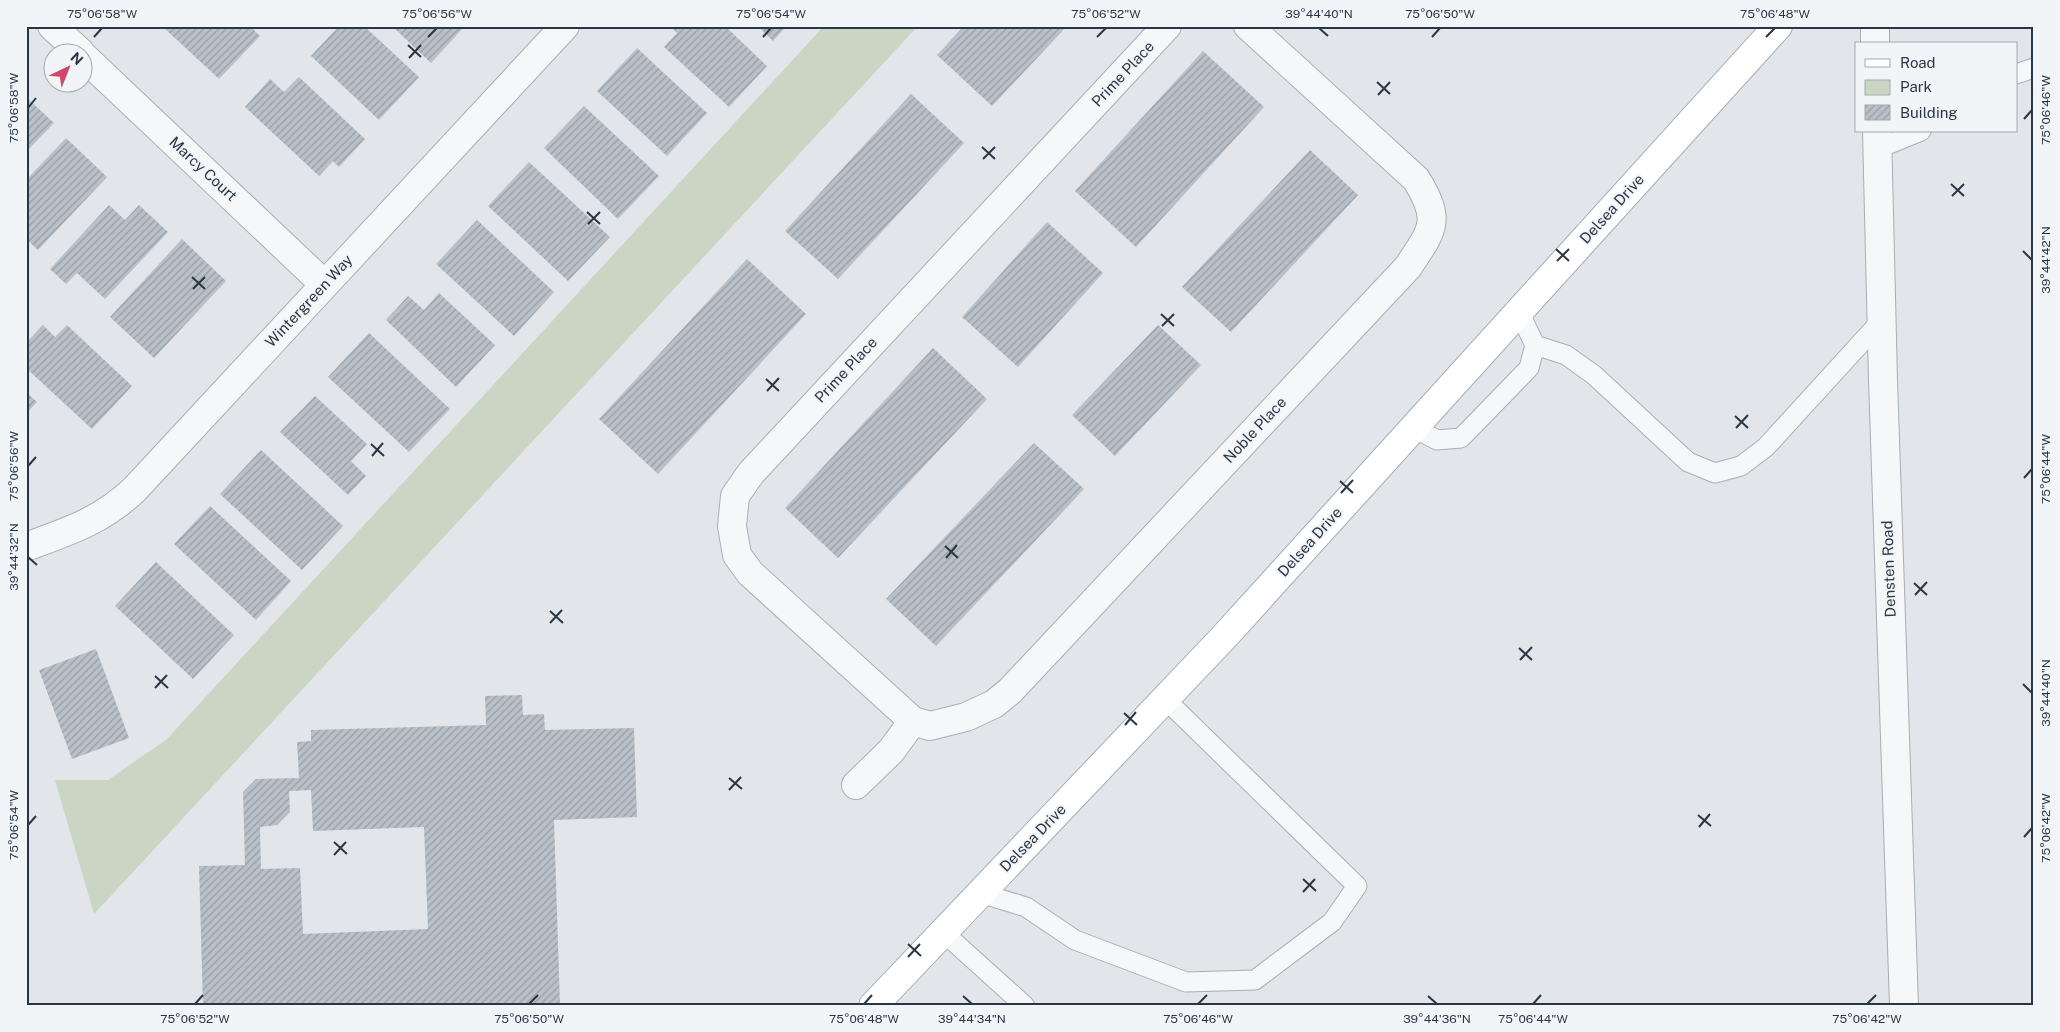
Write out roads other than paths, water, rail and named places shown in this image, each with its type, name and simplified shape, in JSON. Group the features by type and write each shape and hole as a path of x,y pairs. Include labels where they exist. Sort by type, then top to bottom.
{"main road":[{"name":"Delsea Drive","path":"874,1006 1165,699 1414,428 1778,26"}],"street":[{"name":"Marcy Court","path":"52,26 69,42"},
{"name":"Wintergreen Way","path":"31,545 92,522 120,503 565,26"},
{"name":"Prime Place","path":"913,721 750,573 737,555 732,526 735,496 751,473 1168,26"},
{"name":"Noble Place","path":"913,721 930,726 966,717 994,704 1010,691 1408,267 1431,232 1430,201 1416,179 1248,26"},
{"path":"1874,26 1875,42"},
{"name":"Marcy Court","path":"92,64 324,284"},
{"name":"Densten Road","path":"1877,140 1904,1006"},
{"path":"856,785 891,751 913,721"}],"lane":[{"path":"2018,73 2034,68"},
{"path":"1877,140 1917,132"},
{"path":"1414,428 1437,440 1461,438 1529,368 1535,345 1518,312"},
{"path":"1535,345 1566,355 1594,375 1688,462 1715,473 1741,466 1766,446 1882,321"},
{"path":"980,893 1026,907 1075,940 1186,982 1255,980 1332,922 1357,886 1165,699"},
{"path":"943,932 1026,1006"}]}
